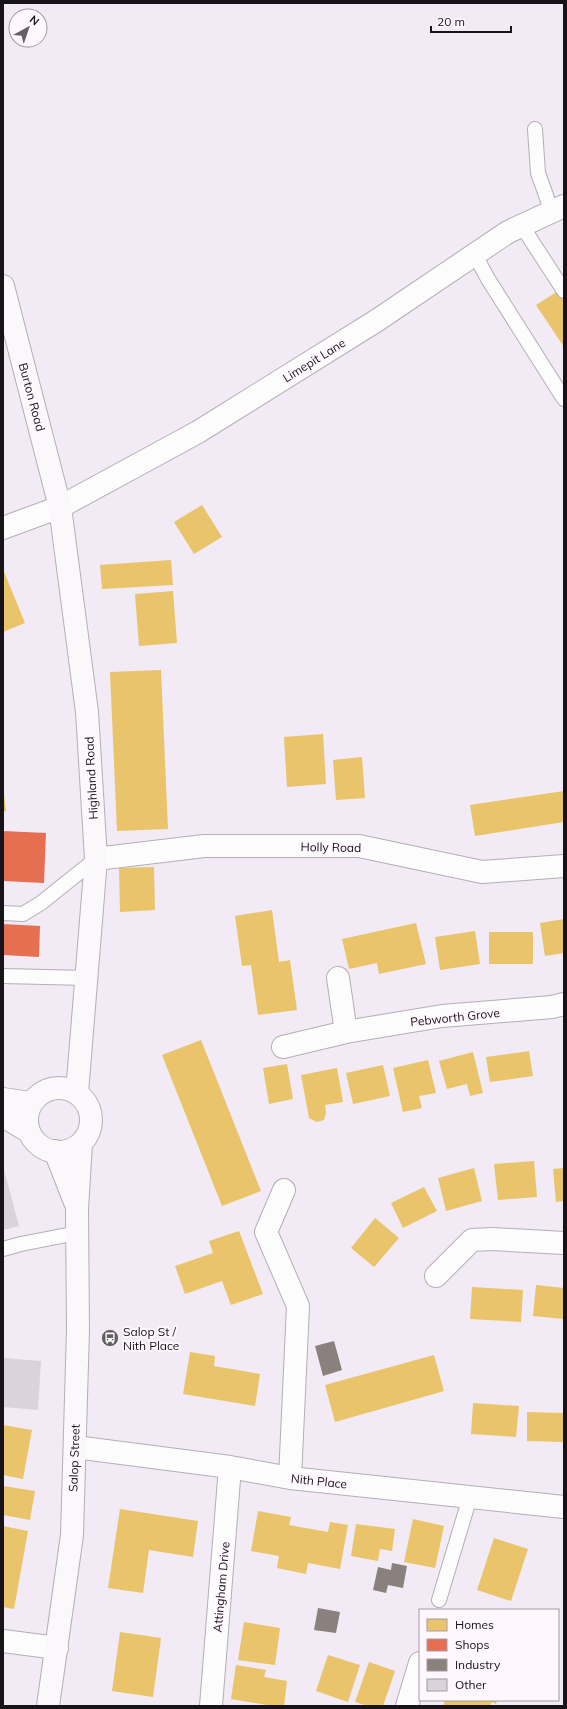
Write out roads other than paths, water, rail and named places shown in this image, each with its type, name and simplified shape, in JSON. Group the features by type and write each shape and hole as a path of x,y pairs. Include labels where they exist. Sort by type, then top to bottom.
{"main road":[{"name":"Burton Road","path":"3,286 60,508"},
{"name":"Highland Road","path":"60,508 87,712 96,859 81,1050 69,1090"},
{"path":"49,1088 69,1090 86,1101 91,1119 87,1135 81,1144 69,1151 55,1151 43,1148 34,1141 28,1131 26,1119 30,1103 38,1095 49,1088"},
{"path":"3,1099 30,1103"},
{"path":"3,1116 28,1131"},
{"name":"Salop Street","path":"48,1706 72,1535 78,1329 77,1209 81,1144"},
{"name":"Salop Street","path":"55,1151 77,1209"}],"street":[{"name":"Limepit Lane","path":"3,528 60,508 198,432 376,321 508,232 558,209"},
{"name":"Holly Road","path":"96,859 204,846 359,846 482,872 564,866"},
{"path":"338,978 346,1032"},
{"name":"Pebworth Grove","path":"283,1047 346,1032 442,1016 552,1007 564,1004"},
{"path":"284,1190 266,1232 298,1306 290,1478"},
{"path":"436,1276 472,1240 492,1239 564,1243"},
{"name":"Nith Place","path":"75,1447 230,1467 290,1478 564,1507"},
{"name":"Attingham Drive","path":"211,1706 230,1467"},
{"path":"3,1641 57,1648"},
{"path":"407,1706 419,1666"}],"lane":[{"path":"535,129 538,173 558,209"},
{"path":"522,226 564,291"},
{"path":"475,255 488,279 564,399"},
{"path":"3,913 23,914 41,903 96,859"},
{"path":"3,976 87,978"},
{"path":"3,1249 77,1233"},
{"path":"438,1600 470,1497"}],"place":[{"name":"Salop St / Nith Place","path":"110,1338"}]}
